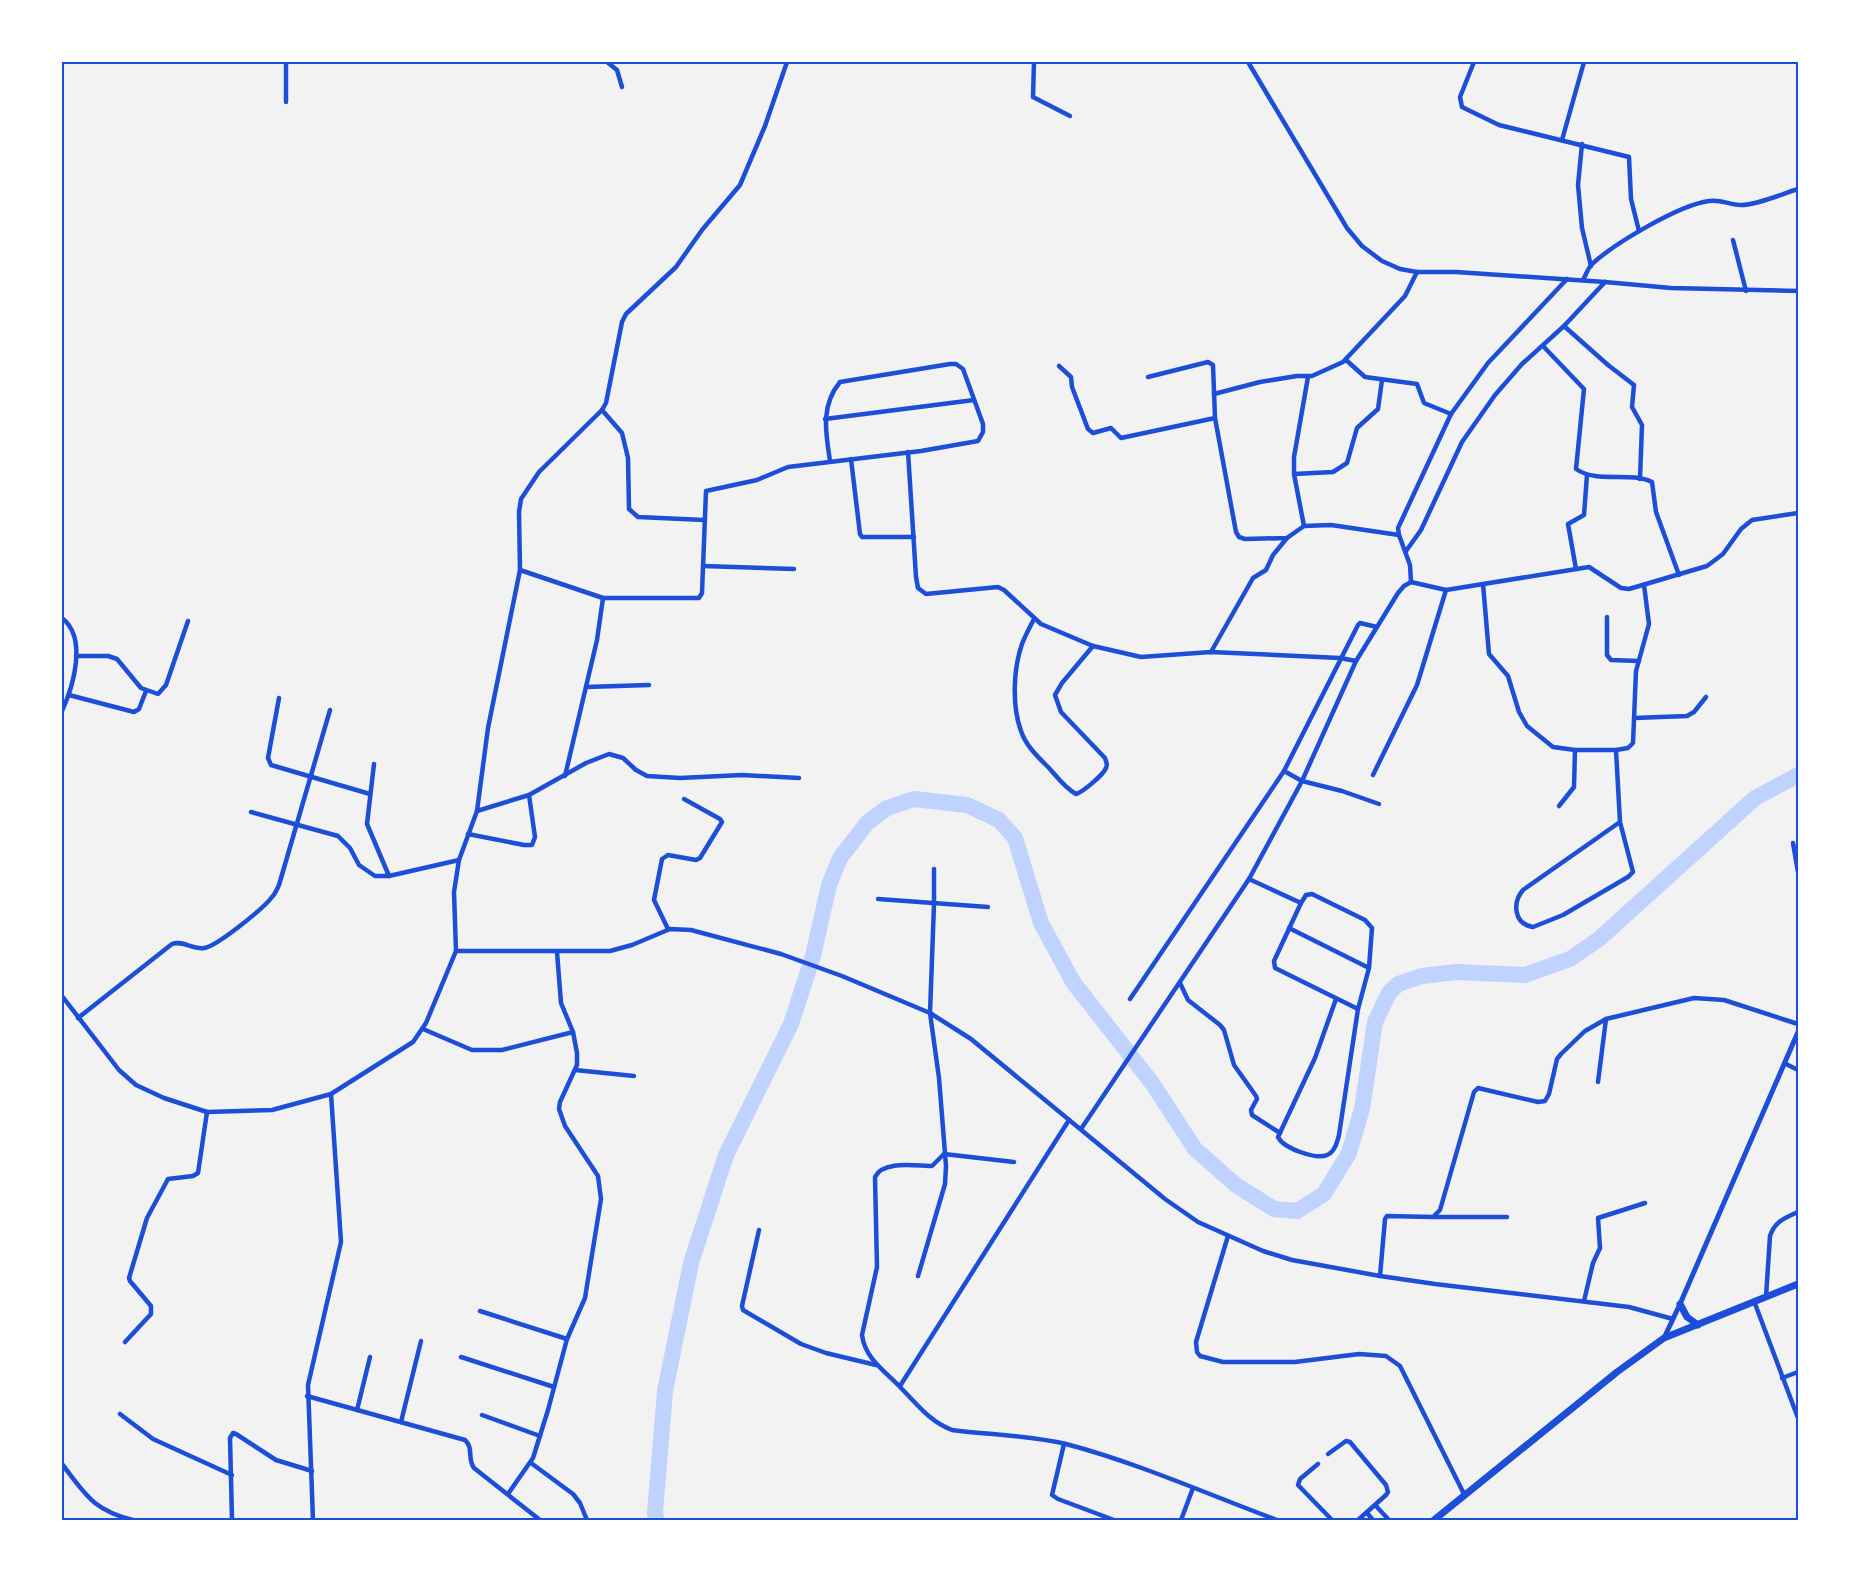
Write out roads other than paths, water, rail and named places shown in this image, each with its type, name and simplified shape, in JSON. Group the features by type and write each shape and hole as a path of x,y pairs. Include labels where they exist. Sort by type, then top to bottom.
{"highway":[{"path":"1434,1521 1617,1372 1664,1338 1798,1284"},
{"path":"1680,1304 1688,1317 1698,1325"}],"street":[{"path":"286,62 286,102"},
{"path":"607,62 617,70 622,87"},
{"path":"62,996 119,1070 136,1085 164,1098 207,1112 272,1110 331,1094 413,1042 423,1029 456,951 453,913 459,860 477,811 488,728 520,570 519,512 525,491 539,472 602,410 606,403 623,318 676,267 702,230 740,185 765,126 787,62"},
{"path":"1034,62 1033,97 1070,116"},
{"path":"1248,62 1347,228 1362,246 1382,261 1400,269 1417,272 1456,272 1583,280 1671,288 1798,291"},
{"path":"1474,62 1459,101 1462,107 1498,125 1629,156 1631,199 1639,231"},
{"path":"1562,140 1584,62"},
{"path":"1582,144 1578,185 1582,228 1590,266"},
{"path":"1583,280 1590,266 1639,231 1674,214 1709,201 1725,201 1741,206 1798,189"},
{"path":"1733,240 1746,291"},
{"path":"1214,394 1265,381 1297,376 1316,376 1346,360 1359,343 1405,296 1417,272"},
{"path":"1411,582 1410,565 1398,528 1451,414 1488,363 1568,279"},
{"path":"1406,551 1421,530 1462,442 1495,395 1522,364 1605,282"},
{"path":"1563,326 1634,385 1632,407 1642,425 1640,478"},
{"path":"1543,345 1584,389 1576,467 1587,475 1640,478 1654,484 1656,512 1679,574"},
{"path":"1346,360 1361,376 1417,384 1424,403 1451,414"},
{"path":"1148,377 1208,362 1213,365 1215,418 1237,535 1245,539 1287,538"},
{"path":"520,570 603,598 696,599 701,597 706,491 757,480 788,467 978,441 983,432 983,424 963,369 956,364 950,364 840,382 825,413 830,461"},
{"path":"1059,366 1071,377 1072,387 1090,432 1096,433 1111,428 1121,438 1215,418"},
{"path":"1304,526 1294,474 1294,451 1308,377"},
{"path":"1294,474 1333,472 1347,463 1357,428 1378,409 1382,380"},
{"path":"825,419 974,400"},
{"path":"602,410 622,433 628,458 629,509 632,513 638,517 704,520"},
{"path":"909,452 916,578 918,588 922,591 931,594 998,587 1004,590 1034,620 1093,646 1141,657 1211,652 1340,658 1356,661"},
{"path":"851,459 862,537 914,537"},
{"path":"1576,569 1568,524 1584,515 1587,475"},
{"path":"1080,1129 1249,879 1302,781 1356,661 1404,586 1411,582 1446,590 1589,567 1621,588 1629,589 1707,566 1722,554 1741,529 1752,520 1798,513"},
{"path":"1211,652 1253,578 1266,570 1273,555 1287,538 1304,526 1331,525 1399,535"},
{"path":"703,566 794,568"},
{"path":"1483,584 1489,654 1508,676 1523,721 1553,747 1575,750 1616,750 1628,748 1633,743 1636,671 1649,624 1644,585"},
{"path":"1373,775 1417,685 1446,590"},
{"path":"565,776 597,640 603,598"},
{"path":"1607,617 1607,654 1609,658 1639,661"},
{"path":"62,618 70,628 76,656 75,678 62,711"},
{"path":"1034,620 1022,642 1018,660 1016,686 1021,732 1027,743 1050,770 1076,794 1105,770 1107,764 1103,756 1061,712 1055,695 1062,683 1093,646"},
{"path":"76,656 108,656 117,659 146,691 158,694 164,690 188,621"},
{"path":"1130,999 1284,771 1340,658 1360,623 1377,627"},
{"path":"586,687 649,685"},
{"path":"69,695 137,711 146,691"},
{"path":"1634,718 1687,716 1694,712 1706,697"},
{"path":"279,698 268,758 271,765 370,794"},
{"path":"78,1018 172,944 178,943 201,949 208,947 221,940 271,899 279,885 330,710"},
{"path":"1559,806 1574,787 1575,750"},
{"path":"1616,750 1620,822 1633,867 1631,875 1558,918 1533,927 1522,923 1516,908 1520,893 1620,822"},
{"path":"477,811 529,795 585,763 609,754 623,758 647,776 680,778 742,775 799,778"},
{"path":"374,764 367,824 389,876"},
{"path":"1284,771 1302,781 1342,790 1379,804"},
{"path":"468,834 527,846 532,845 535,837 529,795"},
{"path":"668,929 654,900 663,856 696,860 700,858 722,822 684,799"},
{"path":"251,812 338,836 366,871 375,876 389,876 459,860"},
{"path":"1793,843 1798,872"},
{"path":"918,1276 945,1184 946,1166 940,1086 930,1013 934,869"},
{"path":"1249,879 1301,903"},
{"path":"1336,999 1315,1058 1278,1137 1287,1148 1323,1157 1334,1149 1339,1135 1358,1009 1369,968 1373,931 1369,922 1312,894 1306,895 1274,961 1275,968 1358,1009"},
{"path":"878,899 988,907"},
{"path":"1289,928 1369,968"},
{"path":"456,951 610,951 632,945 668,929 691,930 781,954 842,976 930,1013 971,1039 1166,1199 1198,1222 1263,1251 1292,1260 1380,1276 1629,1307 1673,1319"},
{"path":"508,1494 531,1463 567,1339 585,1298 589,1285 601,1199 598,1176 565,1126 559,1109 575,1070 577,1046 561,1003 557,952"},
{"path":"1180,983 1188,999 1218,1022 1224,1030 1234,1065 1256,1096 1251,1110 1252,1115 1280,1133"},
{"path":"1433,1217 1442,1207 1476,1090 1480,1088 1538,1102 1545,1101 1549,1094 1557,1059 1585,1031 1606,1019 1687,999 1718,999 1798,1024"},
{"path":"1598,1082 1606,1019"},
{"path":"423,1029 472,1050 502,1050 573,1032"},
{"path":"1664,1338 1786,1064 1798,1032"},
{"path":"1786,1064 1798,1070"},
{"path":"575,1070 634,1076"},
{"path":"313,1521 308,1379 341,1242 331,1094"},
{"path":"125,1342 151,1314 152,1310 152,1306 129,1281 145,1224 168,1179 193,1176 198,1173 207,1112"},
{"path":"900,1386 1069,1120"},
{"path":"944,1154 1014,1162"},
{"path":"944,1154 932,1166 886,1167 880,1169 875,1177 877,1267 862,1335 863,1344 876,1365 900,1386 928,1417 943,1426 960,1431 1016,1436 1064,1444 1118,1459 1277,1521"},
{"path":"1584,1301 1593,1263 1600,1248 1598,1218 1645,1203"},
{"path":"1766,1297 1770,1236 1773,1227 1779,1221 1798,1212"},
{"path":"1380,1276 1387,1216 1506,1217"},
{"path":"759,1230 743,1310 801,1344 826,1353 876,1365"},
{"path":"1228,1236 1196,1342 1200,1356 1223,1362 1295,1362 1359,1354 1386,1356 1400,1366 1465,1496"},
{"path":"1754,1301 1798,1418"},
{"path":"480,1311 567,1339"},
{"path":"401,1422 421,1341"},
{"path":"357,1410 370,1357"},
{"path":"461,1357 554,1387"},
{"path":"1782,1378 1798,1372"},
{"path":"307,1396 465,1440 470,1446 471,1465 540,1521"},
{"path":"120,1414 160,1443 232,1475"},
{"path":"482,1415 540,1436"},
{"path":"232,1521 230,1438 234,1433 276,1460 312,1471"},
{"path":"1328,1454 1346,1442 1352,1443 1387,1488 1386,1495 1358,1521"},
{"path":"1064,1444 1052,1495 1114,1521"},
{"path":"531,1463 573,1494 580,1503 586,1521"},
{"path":"62,1464 98,1507 114,1516 133,1521"},
{"path":"1317,1464 1300,1479 1298,1485 1332,1521"},
{"path":"1181,1521 1193,1488"},
{"path":"1376,1506 1389,1521"},
{"path":"1367,1513 1373,1521"}],"waterway":[{"path":"656,1520 665,1391 691,1263 726,1155 791,1024 813,956 829,885 840,858 867,823 887,808 914,799 967,805 999,820 1015,838 1041,923 1073,982 1152,1083 1195,1149 1236,1185 1274,1209 1297,1211 1324,1194 1349,1153 1362,1109 1375,1022 1389,993 1398,984 1422,976 1456,972 1525,975 1570,959 1599,939 1755,798 1798,775"}]}
